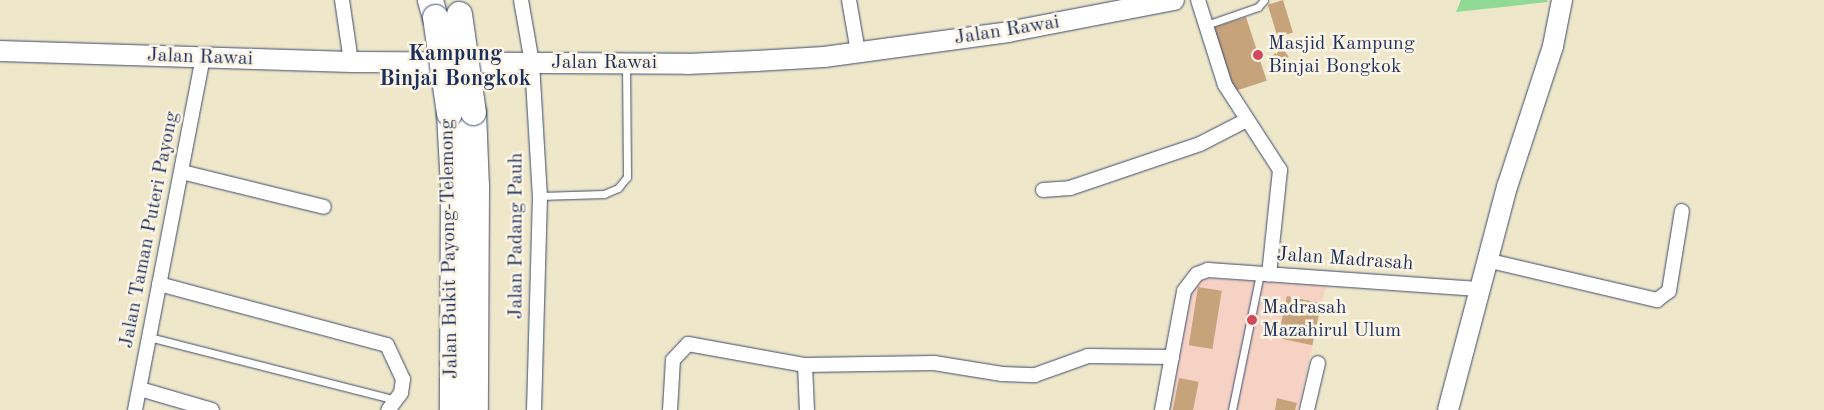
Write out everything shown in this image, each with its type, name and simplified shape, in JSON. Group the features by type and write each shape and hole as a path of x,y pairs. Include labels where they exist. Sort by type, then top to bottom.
{"highway":[{"name":"Jalan Bukit Payong-Telemong","path":"445,8 461,113 476,186 476,410"},
{"name":"Jalan Bukit Payong-Telemong","path":"452,410 453,186 461,113"}],"main road":[{"name":"Jalan Rawai","path":"0,51 351,62 626,64 746,61 858,52 1008,32 1099,8 1174,0"},
{"path":"1448,410 1486,260 1553,46 1562,0"}],"street":[{"path":"342,0 351,62"},
{"name":"Jalan Padang Pauh","path":"521,0 532,63 540,196 534,410"},
{"path":"849,0 858,52"},
{"path":"1198,0 1224,85 1280,170 1265,274"},
{"name":"Jalan Taman Puteri Payong","path":"135,410 203,58"},
{"path":"1043,190 1070,188 1191,147 1247,120"},
{"path":"182,172 324,207"},
{"path":"1486,260 1654,300 1662,299 1669,291 1682,211"},
{"name":"Jalan Madrasah","path":"1172,357 1184,291 1197,274 1208,270 1478,289"},
{"path":"160,284 378,341 394,355 403,379 393,405"},
{"path":"670,410 674,360 688,344 805,365 934,363 1002,374 1035,375 1088,356 1172,357 1162,410"},
{"path":"1307,410 1318,363"},
{"path":"805,365 807,410"},
{"path":"140,389 212,410"}],"lane":[{"path":"1206,25 1258,7 1264,0"},
{"path":"540,196 604,194 618,188 627,177 626,64"},
{"path":"1232,410 1265,274"},
{"path":"150,337 393,405"}],"shaded area":[{"name":"Madrasah Mazahirul Ulum","path":"1209,278 1326,286 1298,410 1170,410 1191,294 1201,280"}],"green space":[{"path":"1461,0 1547,0 1548,2 1456,12"}],"building":[{"path":"1283,0 1293,33 1278,37 1268,5"},
{"path":"1246,17 1267,81 1234,91 1214,28"},
{"path":"1282,48 1289,57 1274,68 1267,60"},
{"path":"1198,287 1222,291 1212,349 1189,345"},
{"path":"1287,296 1321,303 1312,345 1278,338"},
{"path":"1179,378 1199,382 1193,410 1173,410"},
{"path":"1277,398 1297,403 1295,410 1275,410"}],"place":[{"name":"Masjid Kampung Binjai Bongkok","path":"1258,55"},
{"name":"Madrasah Mazahirul Ulum","path":"1252,320"}],"district":[{"name":"Kampung Binjai Bongkok","path":"455,66"}]}
